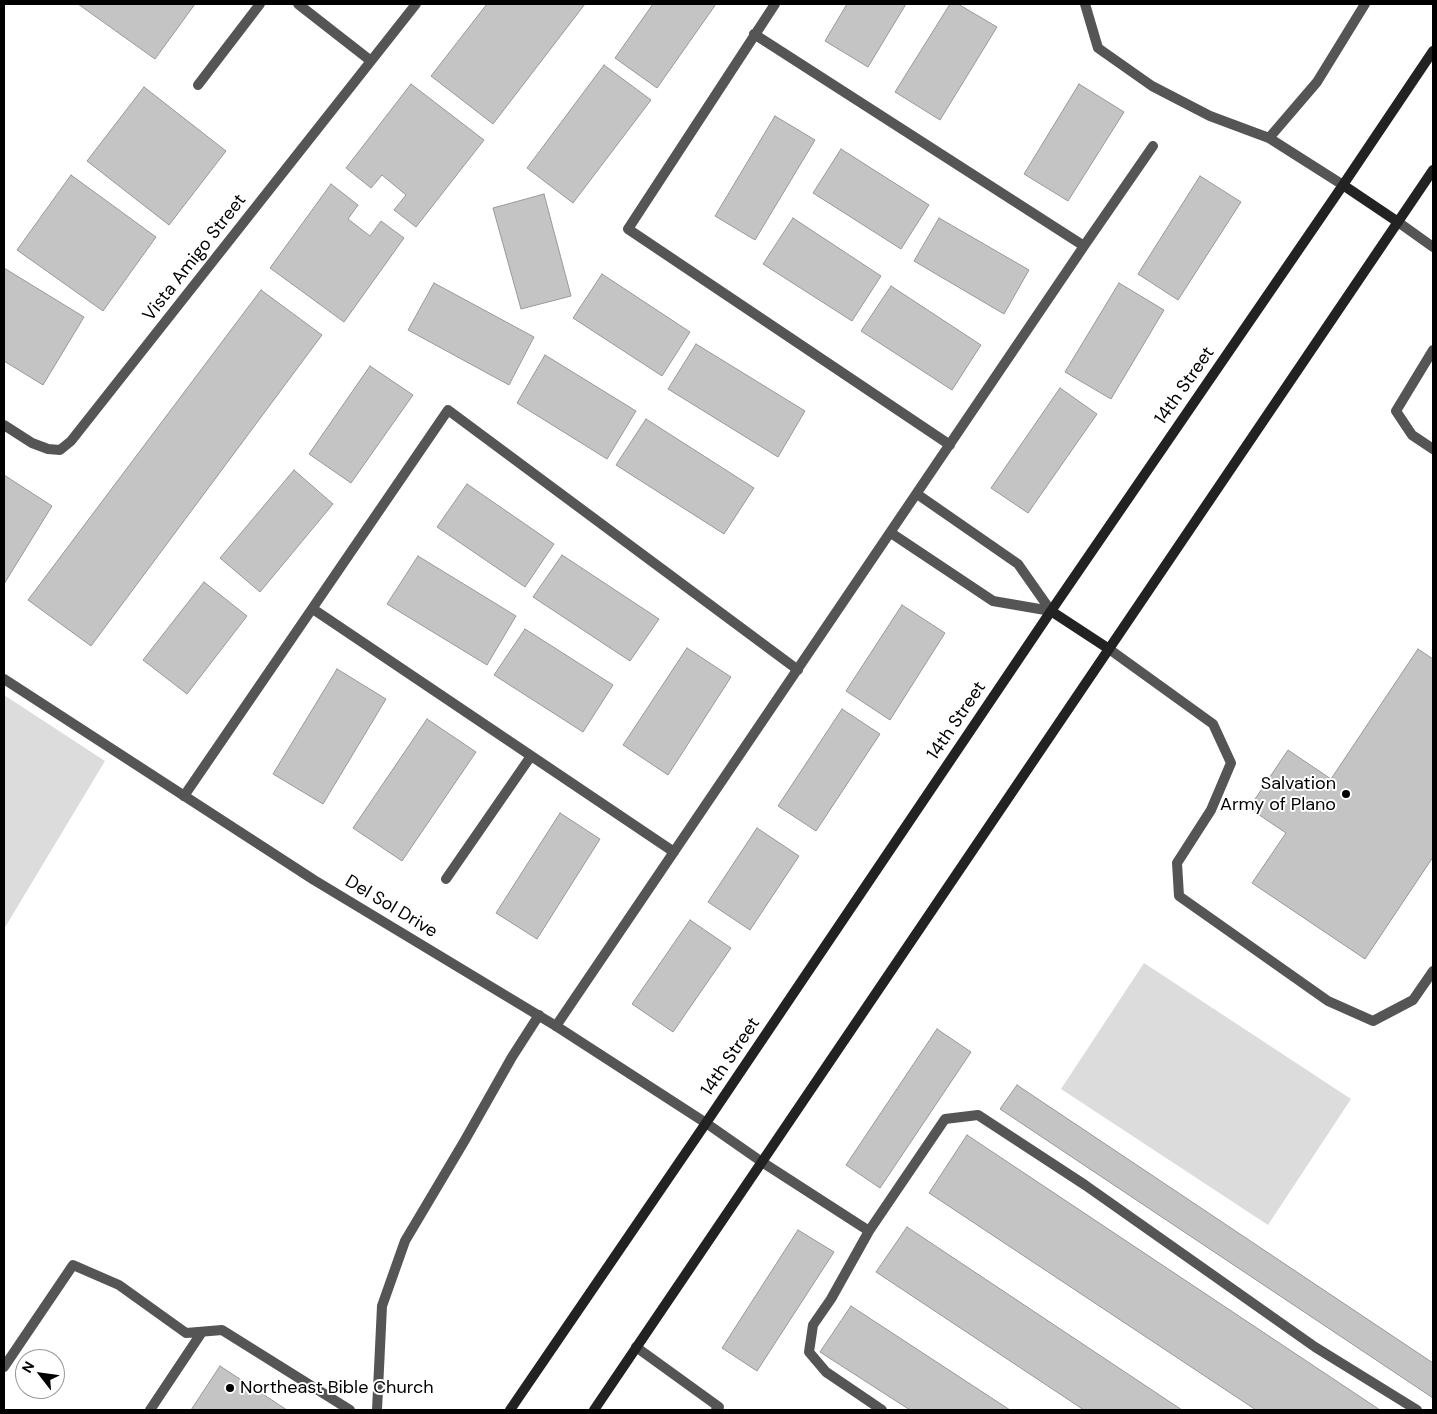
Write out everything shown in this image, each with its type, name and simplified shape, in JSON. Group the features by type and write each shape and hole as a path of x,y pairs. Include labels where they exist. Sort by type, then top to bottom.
{"main road":[{"name":"14th Street","path":"510,1410 1051,611 1344,185 1433,51"},
{"path":"594,1410 1433,170"},
{"path":"1344,185 1398,222"},
{"path":"1051,611 1109,649"}],"street":[{"path":"198,85 260,4"},
{"path":"298,4 371,60 416,4"},
{"path":"774,4 628,229 950,445"},
{"path":"1085,4 1098,48 1152,86 1210,116 1269,138 1344,185"},
{"path":"1269,138 1316,82 1365,4"},
{"path":"754,34 1084,246"},
{"name":"Vista Amigo Street","path":"4,425 32,443 48,449 60,450 71,441 371,60"},
{"path":"556,1026 1153,146"},
{"path":"1398,222 1433,247"},
{"path":"1433,350 1396,411 1412,434 1433,449"},
{"path":"184,796 448,410 798,670"},
{"path":"917,494 1018,564 1051,611"},
{"path":"891,533 993,601 1051,611"},
{"path":"313,609 674,852"},
{"path":"1109,649 1213,724 1231,763 1211,810 1177,863 1180,896 1328,1001 1372,1021 1413,1000 1433,971"},
{"name":"Del Sol Drive","path":"4,679 314,880 539,1015 869,1231"},
{"path":"446,879 531,756"},
{"path":"378,1410 382,1306 405,1241 466,1140 512,1057 539,1015"},
{"path":"882,1410 826,1372 809,1352 813,1325 830,1300 869,1231 945,1120 978,1115 1085,1185 1315,1347 1417,1410"},
{"path":"4,1368 73,1265 119,1285 186,1333 222,1330 350,1410"},
{"path":"150,1410 202,1332"},
{"path":"636,1347 719,1407 716,1410"}],"shaded area":[{"path":"4,695 105,761 4,929"},
{"path":"1144,963 1351,1099 1268,1225 1061,1089"}],"building":[{"path":"78,4 195,4 155,59"},
{"path":"487,4 585,4 493,124 431,76"},
{"path":"653,4 716,4 657,88 615,58"},
{"path":"847,4 906,4 868,67 825,41"},
{"path":"950,4 958,4 997,27 940,120 895,92"},
{"path":"604,65 651,100 573,203 527,168"},
{"path":"411,84 484,140 416,227 394,210 406,195 382,175 371,188 346,168"},
{"path":"1079,84 1124,112 1068,201 1024,174"},
{"path":"144,87 226,151 169,225 87,161"},
{"path":"775,116 815,140 755,240 715,216"},
{"path":"841,149 929,205 901,249 813,193"},
{"path":"71,175 156,237 103,311 17,250"},
{"path":"1200,176 1241,202 1178,300 1138,274"},
{"path":"331,184 358,205 348,219 370,236 381,221 404,238 344,322 270,268"},
{"path":"544,194 571,296 521,309 493,208"},
{"path":"793,218 881,276 852,321 763,264"},
{"path":"939,218 1029,270 1004,314 914,261"},
{"path":"4,268 84,317 43,385 4,361"},
{"path":"602,274 690,332 662,376 573,318"},
{"path":"434,283 534,337 509,385 408,330"},
{"path":"1119,283 1164,310 1111,399 1065,372"},
{"path":"891,286 981,345 952,390 861,331"},
{"path":"261,290 322,335 91,646 28,600"},
{"path":"696,344 805,411 778,457 668,389"},
{"path":"545,355 636,411 607,459 517,403"},
{"path":"370,366 413,395 351,483 309,454"},
{"path":"1060,388 1097,414 1028,513 991,488"},
{"path":"646,419 754,488 724,534 616,465"},
{"path":"294,470 333,504 260,592 220,558"},
{"path":"4,475 52,506 4,584"},
{"path":"467,484 554,544 525,587 437,527"},
{"path":"562,555 659,619 630,661 533,597"},
{"path":"418,556 516,616 487,665 387,604"},
{"path":"204,582 247,616 187,694 143,660"},
{"path":"902,605 945,633 890,720 846,691"},
{"path":"525,629 613,685 583,732 494,675"},
{"path":"687,648 731,677 668,775 623,745"},
{"name":"Salvation Army of Plano","path":"1418,649 1433,659 1433,857 1365,959 1252,883 1286,833 1249,808 1288,750 1331,779"},
{"path":"337,669 386,699 323,804 273,774"},
{"path":"842,709 880,734 816,831 778,806"},
{"path":"427,719 476,752 402,861 353,828"},
{"path":"560,813 600,839 537,939 496,913"},
{"path":"757,828 799,856 750,930 708,902"},
{"path":"690,920 731,948 673,1032 632,1004"},
{"path":"937,1029 971,1052 880,1188 846,1165"},
{"path":"1017,1085 1433,1363 1433,1398 1000,1109"},
{"path":"967,1135 1380,1410 1256,1410 929,1193"},
{"path":"907,1227 1182,1410 1084,1410 876,1272"},
{"path":"798,1230 834,1252 757,1371 722,1348"},
{"path":"851,1306 1010,1410 910,1410 820,1352"},
{"name":"Northeast Bible Church","path":"220,1366 287,1410 191,1410"}],"place":[{"name":"Salvation Army of Plano","path":"1346,794"},
{"name":"Northeast Bible Church","path":"230,1388"}]}
